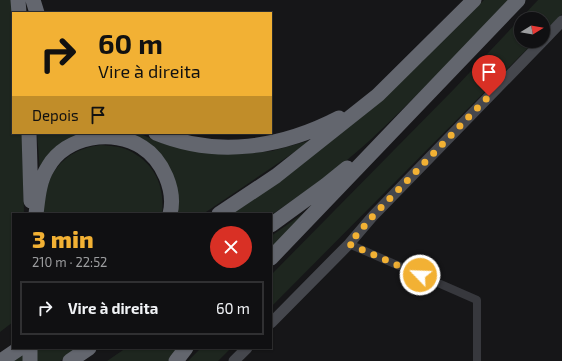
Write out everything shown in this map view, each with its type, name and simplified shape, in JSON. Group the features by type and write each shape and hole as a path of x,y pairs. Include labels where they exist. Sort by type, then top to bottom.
{"highway":[{"path":"18,0 19,12"},
{"path":"33,0 38,12"},
{"path":"220,213 276,176 378,95 474,0"},
{"path":"272,257 518,0"},
{"path":"159,134 184,142 209,147 265,145 290,139 318,129 378,95"},
{"path":"272,224 326,185 403,121"},
{"path":"29,134 31,213"},
{"path":"36,213 42,179 48,166 55,157 68,146 81,140 94,137 126,139 143,147 155,159 165,174 170,189 172,208 170,213"},
{"path":"1,361 19,349"},
{"path":"30,349 30,361"},
{"path":"70,361 88,349"},
{"path":"176,361 185,349"}],"main road":[{"path":"550,34 562,21"},
{"path":"272,322 349,244 372,217 536,48"},
{"path":"234,361 246,349"}],"street":[{"path":"349,244 477,300 477,361"}],"shaded area":[{"path":"0,0 12,0 12,134 22,134 24,213 12,213 12,323 0,332"},
{"path":"484,0 508,0 422,90 345,162 272,214 272,213 231,213 395,88"},
{"path":"538,0 562,0 562,14 550,26 550,12 527,12"},
{"path":"514,25 514,48 528,48 272,306 272,274 455,88"},
{"path":"37,134 86,134 40,172"},
{"path":"123,134 140,134 162,143 233,154 272,151 308,141 302,147 204,213 177,213 176,188"},
{"path":"101,145 118,147 137,155 145,162 156,176 160,185 163,204 162,213 40,213 47,186 56,169 68,157 83,149"},
{"path":"324,199 272,251 272,235"},
{"path":"31,349 78,349 60,361 13,361"},
{"path":"125,349 178,349 168,361 107,361"},
{"path":"200,349 230,349 218,361 188,361"}],"route":[{"path":"420,275 349,244 372,217 489,96"}]}
